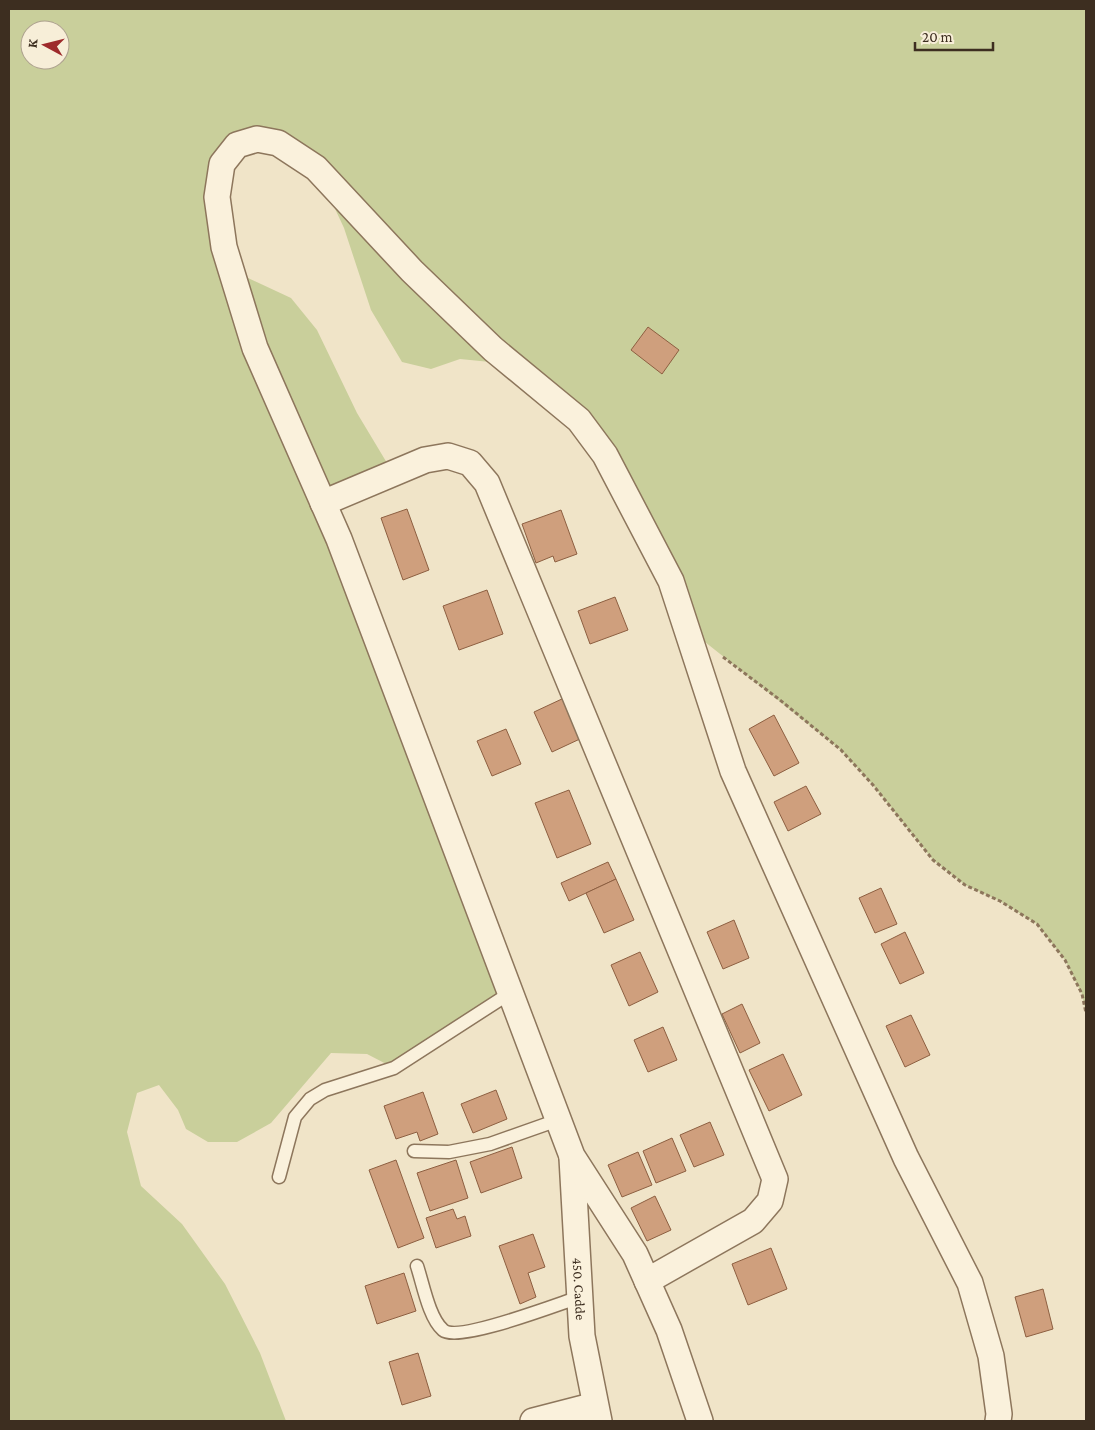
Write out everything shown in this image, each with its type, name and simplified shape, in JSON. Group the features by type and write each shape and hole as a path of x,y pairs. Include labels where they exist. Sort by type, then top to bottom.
{"street":[{"path":"700,1421 669,1330 635,1254 572,1156 339,540 255,348 224,247 217,197 222,164 237,145 256,139 278,143 316,168 412,271 493,349 579,420 605,455 671,581 733,772 906,1158 970,1283 991,1356 999,1414 998,1421"},
{"path":"323,503 425,460 448,456 470,463 487,483 775,1179 770,1202 753,1222 647,1281"},
{"name":"450. Cadde","path":"572,1156 582,1336 597,1413"},
{"path":"533,1421 597,1413"}],"lane":[{"path":"279,1177 295,1117 310,1099 325,1090 394,1068 510,993"},
{"path":"414,1151 450,1152 490,1144 558,1120"},
{"path":"417,1266 436,1322 445,1332 457,1333 489,1327 580,1297"}],"path":[{"path":"718,652 841,750 873,785 933,860 965,885 1000,901 1037,924 1065,960 1082,994 1086,1013"}],"green space":[{"path":"9,9 1086,9 1086,1013 1082,994 1065,960 1037,924 1000,901 965,885 933,860 873,785 841,750 705,642 682,612 605,455 511,364 460,359 431,369 402,362 371,310 344,228 316,168 278,143 222,164 231,270 291,298 317,330 357,413 393,473 324,503 510,993 394,1068 367,1054 331,1053 271,1123 237,1142 208,1142 186,1129 178,1110 159,1085 137,1093 127,1132 141,1186 182,1224 225,1284 260,1353 286,1421 9,1421"}],"building":[{"path":"648,327 679,350 662,374 631,350"},
{"path":"407,509 429,570 403,580 381,518"},
{"path":"561,510 577,554 555,562 553,556 536,563 522,524"},
{"path":"487,590 503,634 459,650 443,606"},
{"path":"615,597 628,630 590,644 578,611"},
{"path":"564,698 582,738 552,752 534,712"},
{"path":"774,715 799,763 774,776 749,729"},
{"path":"506,729 521,764 492,776 477,741"},
{"path":"806,786 821,814 788,831 774,802"},
{"path":"569,790 591,844 557,858 535,803"},
{"path":"608,862 616,879 569,901 561,883"},
{"path":"616,879 634,920 604,933 586,893"},
{"path":"881,888 897,924 875,933 859,898"},
{"path":"734,920 749,958 723,969 707,932"},
{"path":"905,932 924,973 900,984 881,944"},
{"path":"640,952 658,992 629,1006 611,965"},
{"path":"742,1004 760,1043 740,1053 722,1014"},
{"path":"911,1015 930,1055 905,1067 886,1026"},
{"path":"663,1027 677,1060 648,1072 634,1040"},
{"path":"783,1054 802,1095 769,1111 749,1070"},
{"path":"496,1090 507,1119 473,1133 461,1104"},
{"path":"423,1092 438,1134 420,1141 417,1132 396,1139 384,1106"},
{"path":"710,1122 724,1155 694,1167 680,1135"},
{"path":"672,1138 686,1171 656,1183 643,1151"},
{"path":"512,1147 522,1178 481,1193 470,1162"},
{"path":"638,1152 652,1185 622,1197 608,1165"},
{"path":"396,1160 424,1238 398,1248 369,1170"},
{"path":"456,1160 468,1198 430,1211 417,1173"},
{"path":"655,1196 671,1230 647,1241 631,1208"},
{"path":"453,1209 457,1219 465,1216 471,1236 436,1248 426,1218"},
{"path":"533,1234 545,1267 528,1273 536,1297 520,1304 499,1246"},
{"path":"771,1248 787,1289 748,1305 732,1264"},
{"path":"404,1273 416,1311 377,1324 365,1286"},
{"path":"1043,1289 1053,1329 1026,1337 1015,1297"},
{"path":"418,1353 431,1396 402,1405 389,1362"}]}
